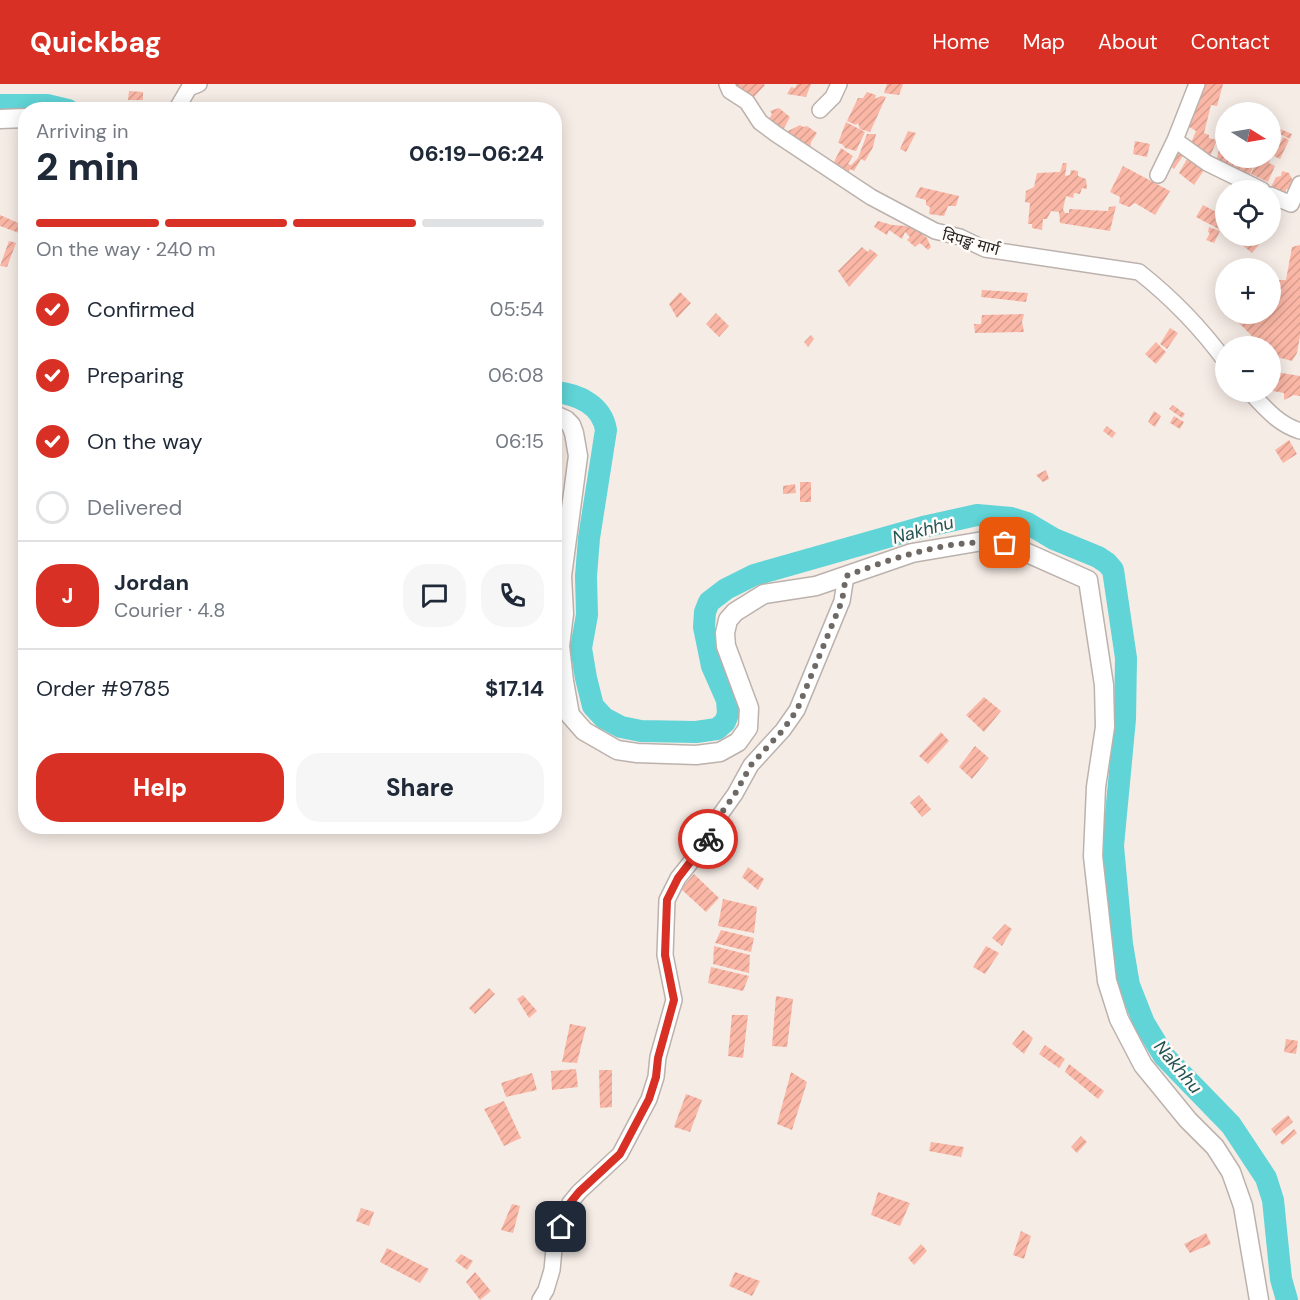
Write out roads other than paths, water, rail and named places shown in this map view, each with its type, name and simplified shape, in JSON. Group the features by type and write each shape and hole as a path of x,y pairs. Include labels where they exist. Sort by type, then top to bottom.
{"street":[{"path":"181,102 189,88 199,84"},
{"name":"दिपङ्ख मार्ग","path":"727,84 730,91 747,102 760,122 871,197 935,231 960,237 985,249 1139,272 1185,313 1215,347"},
{"path":"820,110 833,97 839,84"},
{"path":"1158,175 1175,140 1197,84"},
{"path":"0,119 18,118"},
{"path":"1175,140 1207,163 1242,180"},
{"path":"1281,200 1291,204 1300,184"},
{"path":"1259,402 1271,415 1290,428 1300,431"},
{"path":"562,418 571,425 578,456 562,576 564,614 562,630"},
{"path":"562,664 570,715 584,731 617,750 696,755 720,752 738,742 748,728 749,708 726,646 725,633 728,620 735,612 764,594 816,586 912,553 983,541 1005,543 1088,580 1104,685 1104,727 1096,787 1093,856 1107,981 1119,1019 1143,1065 1188,1120 1215,1147 1231,1172 1243,1206 1259,1300"},
{"path":"540,1300 546,1290 552,1270 554,1249 570,1203 620,1154 649,1099 656,1077 658,1058 674,1000 665,955 667,900 678,878 703,847 751,765 783,730 797,710 842,601 846,576"}],"waterway":[{"name":"Nakhhu","path":"0,105 18,105"},
{"name":"Nakhhu","path":"562,393 588,402 600,414 606,430 589,538 586,576 587,615 581,648 593,706 604,718 621,727 641,731 696,732 717,729 725,722 728,714 727,700 712,666 704,627 705,612 709,602 726,589 754,575 923,527 977,515 1011,518 1027,523 1054,539 1098,557 1113,570 1126,658 1125,719 1113,846 1122,944 1129,985 1144,1023 1164,1056 1231,1125 1266,1178 1273,1200 1281,1279 1287,1300"}]}
